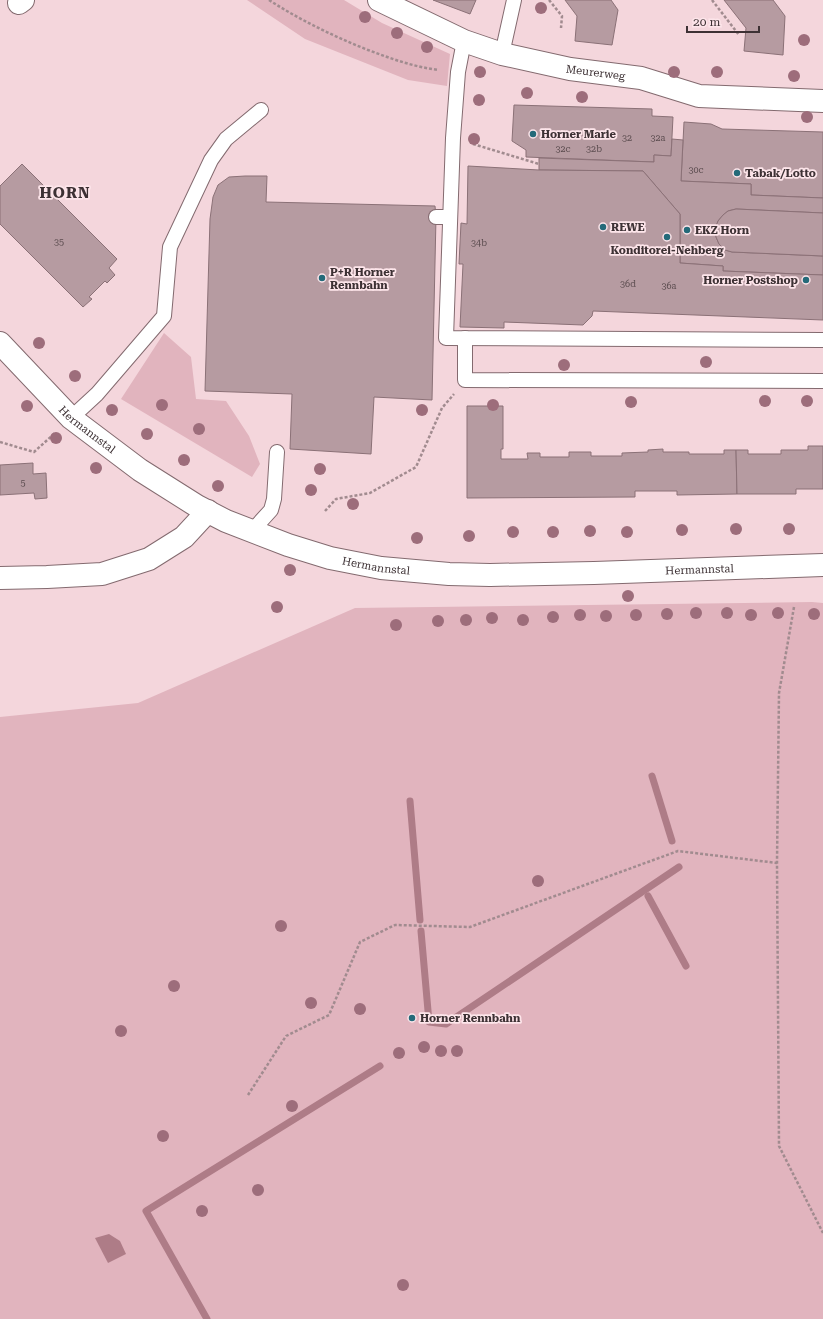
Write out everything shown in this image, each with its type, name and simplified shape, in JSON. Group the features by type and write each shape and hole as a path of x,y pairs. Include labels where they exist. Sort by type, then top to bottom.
{"street":[{"name":"Meurerweg","path":"379,0 464,41 502,54 570,69 641,78 699,96 823,101"},
{"name":"Hermannstal","path":"0,343 71,418 140,470 226,521 288,545 341,560 381,568 449,574 594,573 823,565"},
{"path":"0,578 102,574 149,559 184,537 208,511"}],"lane":[{"path":"502,54 514,0"},
{"path":"464,41 458,72 453,138 443,217 446,338 823,340"},
{"path":"71,418 97,394 164,316 170,247 211,160 226,139 261,110"},
{"path":"465,338 465,380 823,381"},
{"path":"252,531 271,510 274,499 277,452"}],"path":[{"path":"269,0 287,12 338,38 396,61 420,68 458,72"},
{"path":"550,0 562,16 561,28"},
{"path":"712,0 739,35"},
{"path":"453,138 539,164"},
{"path":"325,511 336,499 370,493 416,467 442,408 465,380"},
{"path":"0,442 34,452 71,418"},
{"path":"794,607 779,693 777,863 779,1146 823,1233"},
{"path":"248,1095 286,1036 329,1015 360,942 395,925 470,927 678,851 777,863"}],"shaded area":[{"path":"247,0 344,0 382,23 450,54 447,86 408,80 305,39"},
{"path":"164,333 191,357 196,399 226,401 249,436 260,464 252,477 121,399"},
{"name":"Horner Rennbahn","path":"823,603 823,1319 0,1319 0,717 138,703 355,608"},
{"path":"109,1234 120,1241 126,1254 108,1263 95,1238"}],"building":[{"path":"433,0 476,0 470,14"},
{"path":"565,0 611,0 618,10 612,45 575,41 577,16"},
{"path":"724,0 773,0 785,16 783,55 744,51 746,28"},
{"path":"514,105 652,109 652,116 673,117 671,156 654,155 654,162 526,157 526,150 512,141"},
{"path":"684,122 711,124 722,129 823,132 823,198 751,195 751,184 681,181"},
{"path":"672,139 683,140 681,181 751,184 751,195 823,198 823,213 736,209 728,211 723,215 718,221 715,229 719,244 725,250 732,252 823,256 823,275 723,271 723,266 680,263 680,214 643,171 539,170 539,158 654,162 654,155 671,156"},
{"path":"22,164 117,259 109,268 115,275 107,283 105,281 89,297 92,299 83,307 0,224 0,186"},
{"path":"468,166 539,170 643,171 680,214 680,263 723,266 723,271 823,275 823,320 593,311 592,316 583,325 504,322 504,328 460,327 463,264 459,264 461,223 467,224"},
{"name":"P+R Horner Rennbahn","path":"267,176 266,202 435,206 432,400 374,397 371,454 290,449 292,394 205,391 210,219 213,197 218,185 229,177"},
{"path":"736,209 823,213 823,256 732,252 725,250 719,244 715,229 718,221 723,215 728,211"},
{"path":"467,406 503,406 503,449 501,449 501,459 528,459 527,453 540,453 540,457 569,457 569,452 591,452 591,456 622,456 622,453 648,452 648,450 663,449 663,452 689,452 689,454 724,454 724,450 736,450 737,494 677,495 677,491 635,491 635,497 467,498"},
{"path":"808,446 823,446 823,489 796,489 796,494 737,494 736,450 748,450 748,454 781,454 781,450 808,450"},
{"path":"33,463 33,474 46,473 47,498 35,499 34,493 0,495 0,465"}],"waterway":[{"path":"652,776 672,841"},
{"path":"410,801 420,920"},
{"path":"421,931 429,1022 446,1024 679,867"},
{"path":"648,896 686,966"},
{"path":"207,1319 146,1211 380,1066"}],"place":[{"name":"Horner Marie","path":"533,134"},
{"name":"Tabak/Lotto","path":"737,173"},
{"name":"REWE","path":"603,227"},
{"name":"EKZ Horn","path":"687,230"},
{"name":"Konditorei-Nehberg","path":"667,237"},
{"name":"P+R Horner Rennbahn","path":"322,278"},
{"name":"Horner Postshop","path":"806,280"},
{"name":"Horner Rennbahn","path":"412,1018"}],"district":[{"name":"HORN","path":"65,193"}]}
